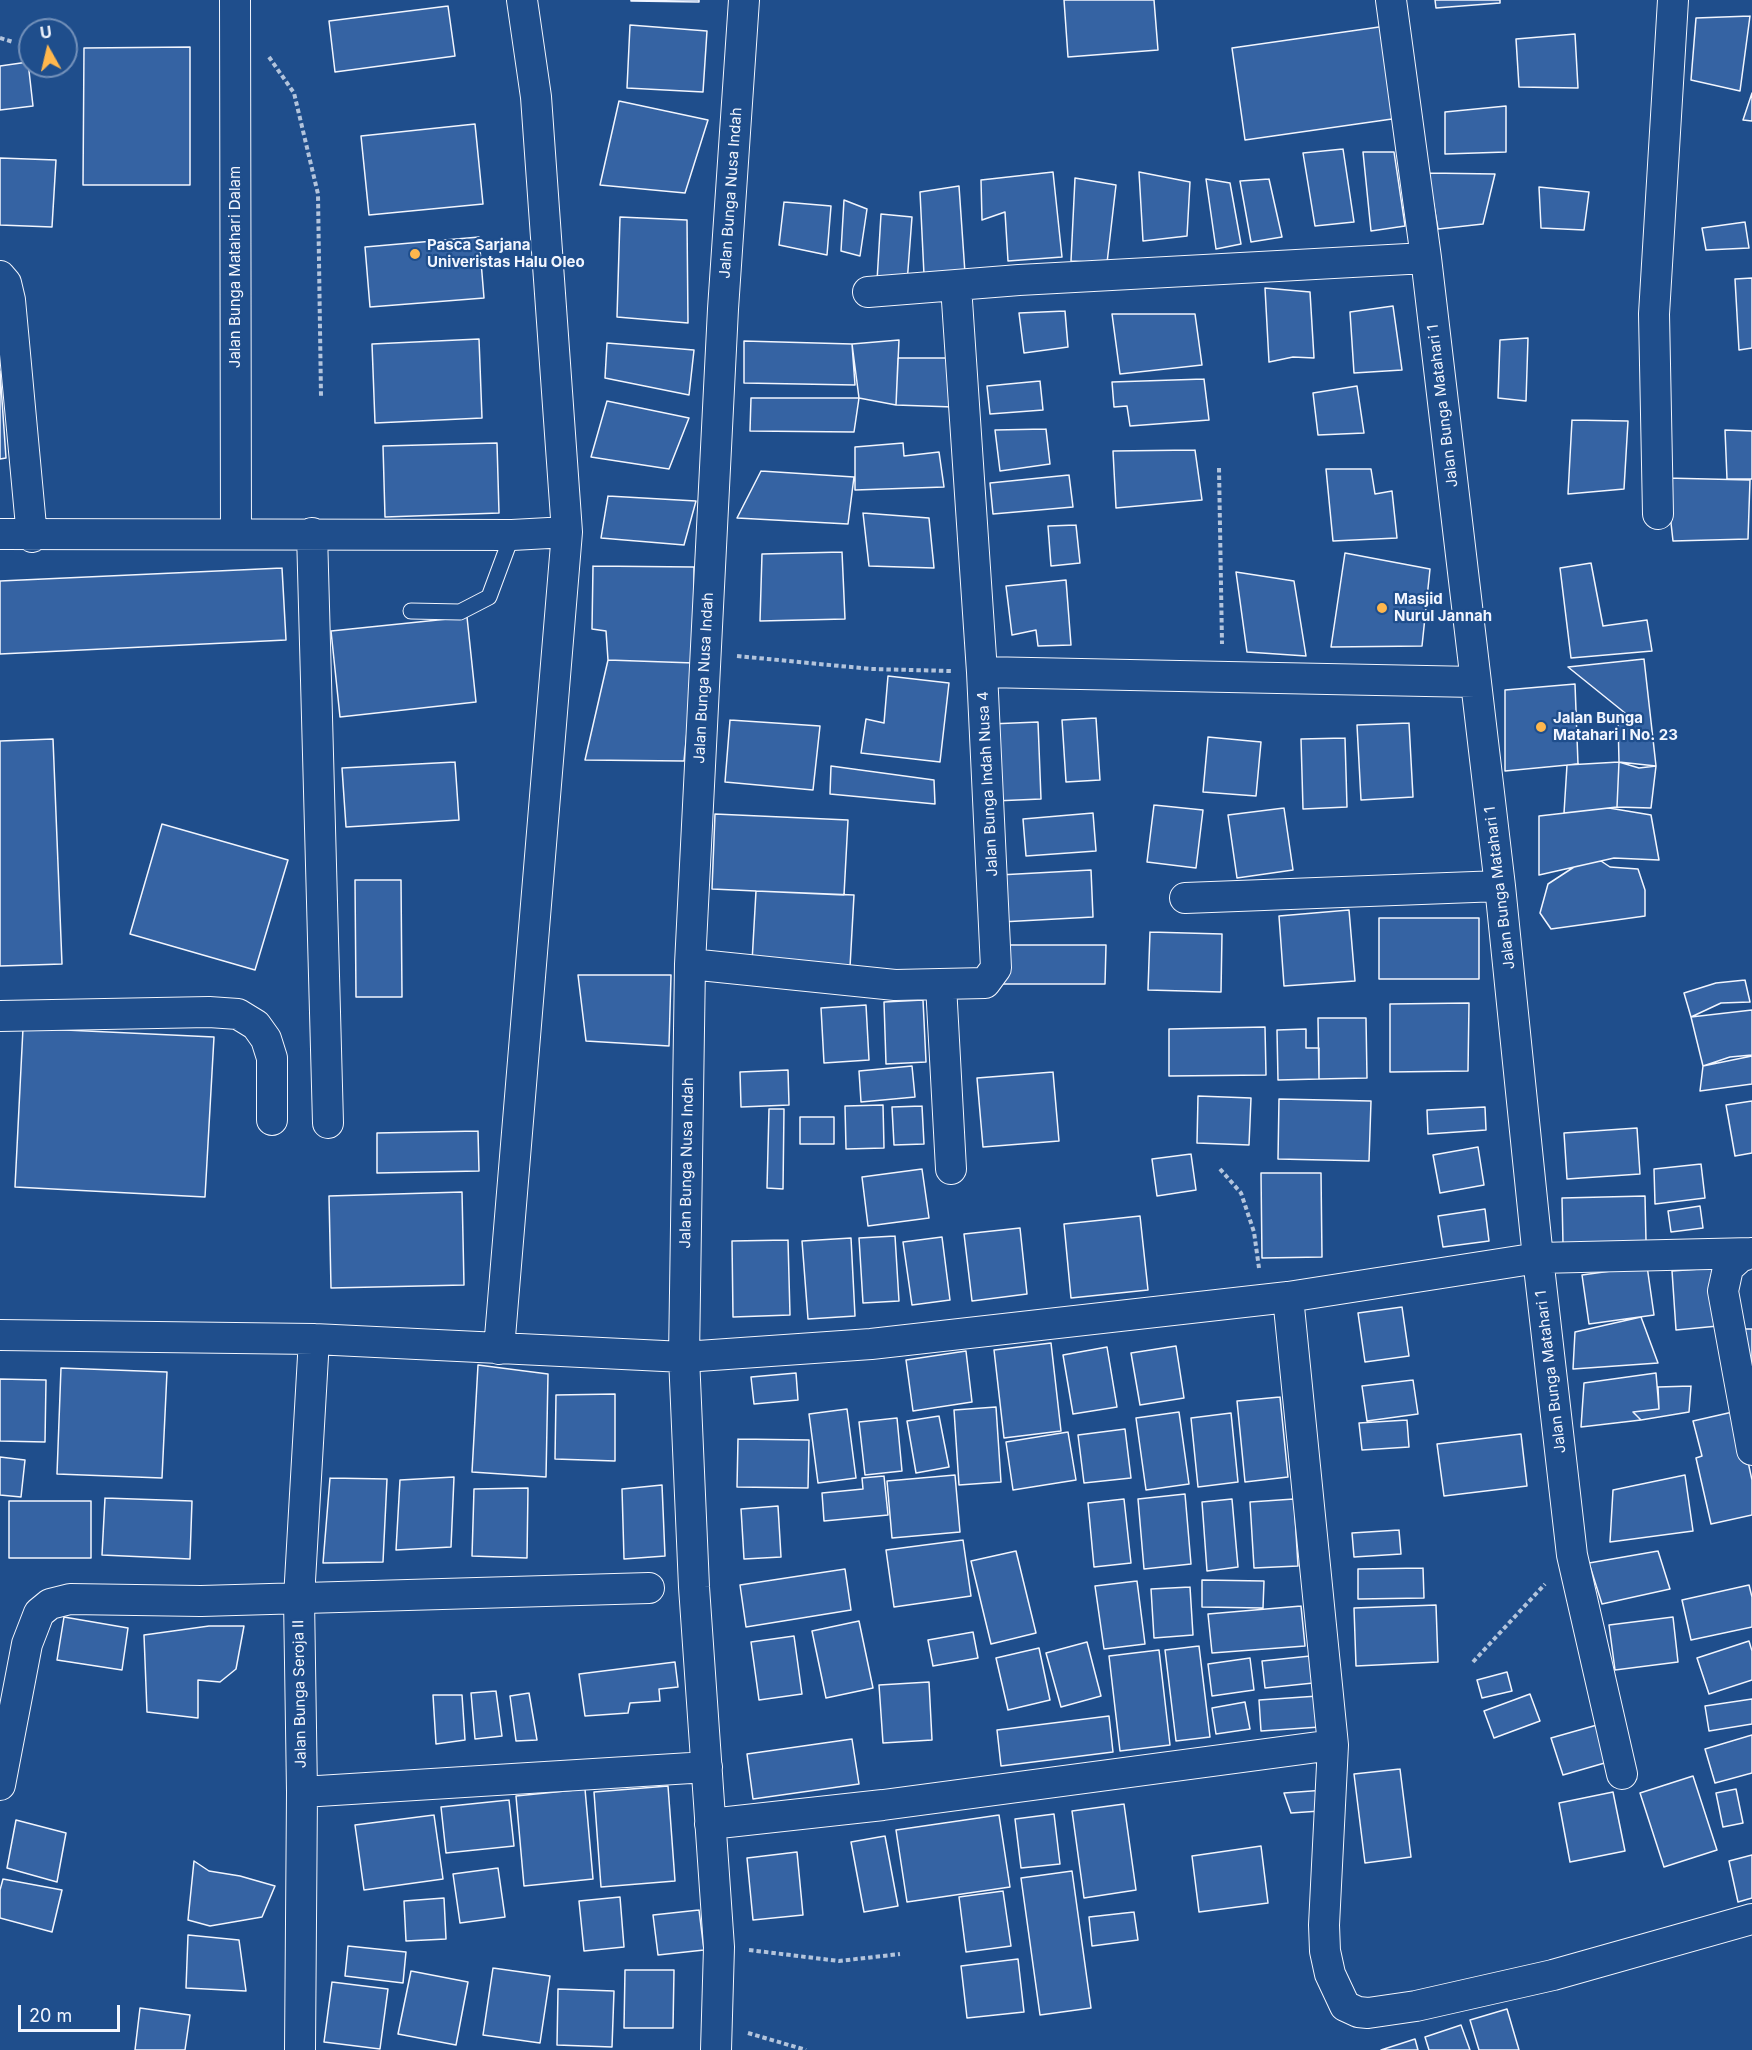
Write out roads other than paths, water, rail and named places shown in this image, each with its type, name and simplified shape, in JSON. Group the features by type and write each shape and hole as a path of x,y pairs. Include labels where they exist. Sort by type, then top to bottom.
{"street":[{"name":"Jalan Bunga Matahari Dalam","path":"235,0 236,533"},
{"path":"500,1349 567,532 536,96 522,0"},
{"name":"Jalan Bunga Nusa Indah","path":"716,2037 719,1947 694,1587 684,1357 690,964 723,309 744,0"},
{"name":"Jalan Bunga Matahari 1","path":"1391,0 1426,258 1500,886 1538,1258 1572,1555 1622,1774"},
{"path":"1658,514 1654,314 1673,0"},
{"path":"868,292 1426,258"},
{"path":"0,276 6,284 10,300 32,537"},
{"name":"Jalan Bunga Indah Nusa 4","path":"690,964 895,985 985,983 996,968 982,672 956,286"},
{"path":"0,534 32,537 236,533 512,535 567,532"},
{"path":"312,533 328,1122"},
{"path":"982,672 1475,682"},
{"path":"1185,898 1500,886"},
{"path":"941,985 951,1169"},
{"path":"0,1016 209,1012 238,1014 256,1025 269,1048 272,1058 272,1120"},
{"path":"0,1335 314,1339 684,1357 871,1344 1276,1298 1538,1258 1752,1253"},
{"path":"1752,1253 1740,1257 1728,1268 1723,1291 1752,1450"},
{"path":"1276,1298 1333,1746 1324,1925 1325,1951 1329,1974 1345,2006 1358,2012 1416,2006 1542,1977 1752,1919"},
{"name":"Jalan Bunga Seroja II","path":"300,2050 302,1792 299,1598 314,1339"},
{"path":"0,1785 27,1644 39,1613 50,1604 70,1599 299,1598 649,1588"},
{"path":"710,1824 883,1805 1333,1746"},
{"path":"302,1792 707,1767"}],"lane":[{"path":"411,611 460,612 489,597 512,535"}],"place":[{"name":"Pasca Sarjana Univeristas Halu Oleo","path":"415,254"},
{"name":"Masjid Nurul Jannah","path":"1382,608"},
{"name":"Jalan Bunga Matahari I No. 23","path":"1541,727"}]}
